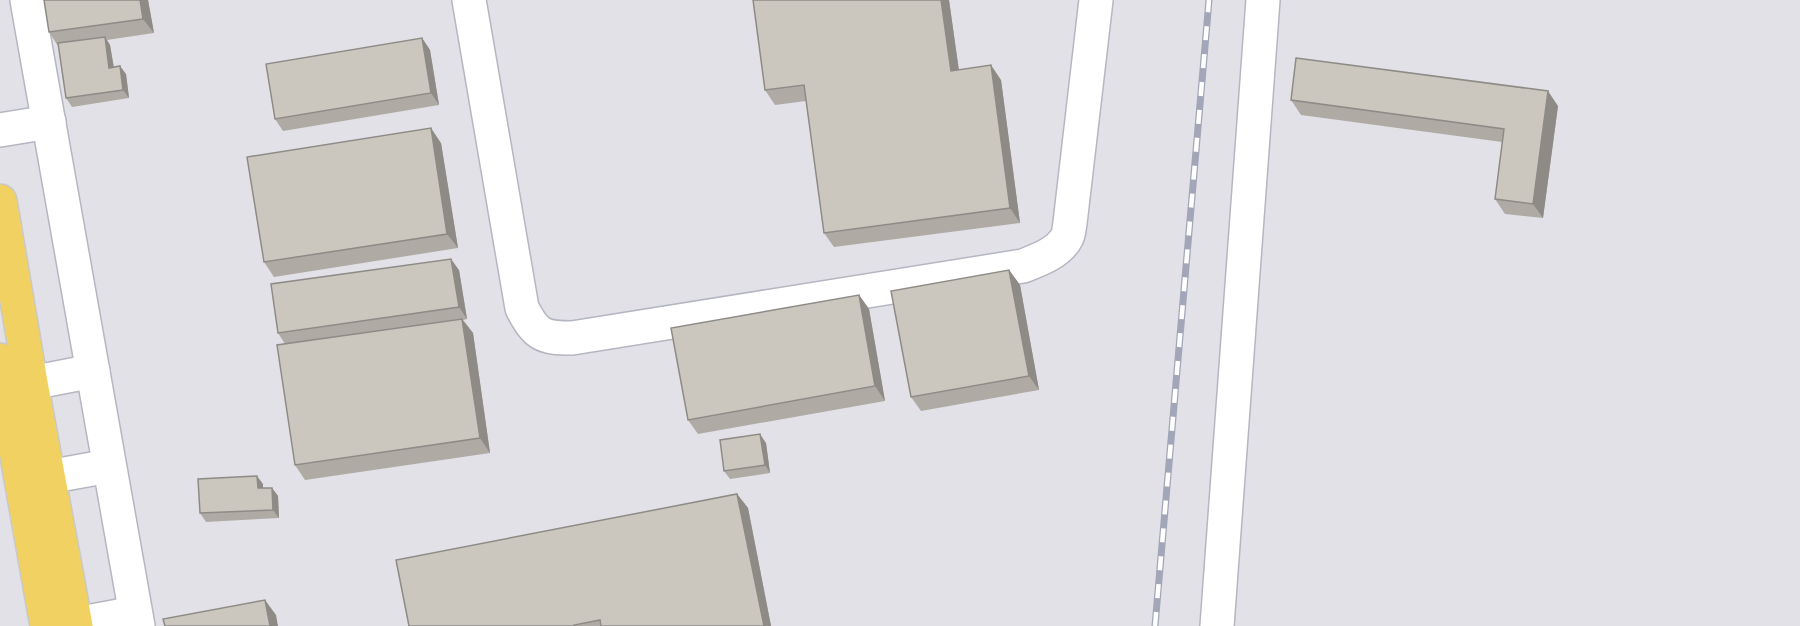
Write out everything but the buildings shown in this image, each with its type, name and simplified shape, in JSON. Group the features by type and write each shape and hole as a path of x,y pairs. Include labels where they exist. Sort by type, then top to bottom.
{"main road":[{"path":"0,201 48,477 66,625"},
{"path":"0,360 66,625"}],"street":[{"path":"27,0 136,619 66,625"},
{"path":"469,0 522,308 530,324 538,332 554,338 572,338 1023,266 1041,260 1067,238 1096,0"},
{"path":"1217,626 1263,0"},
{"path":"0,130 49,122"},
{"path":"31,383 93,371"},
{"path":"48,477 109,466"}],"shaded area":[{"path":"0,0 1800,0 1800,626 0,626"}],"railway":[{"path":"1155,626 1209,0"}]}
